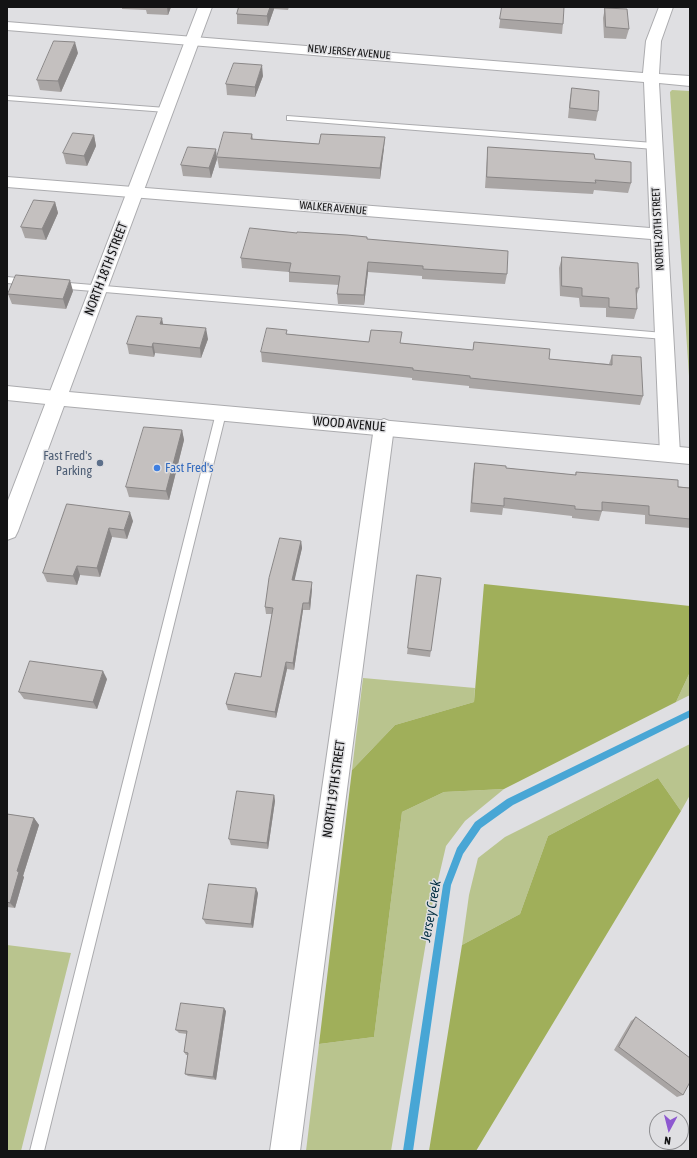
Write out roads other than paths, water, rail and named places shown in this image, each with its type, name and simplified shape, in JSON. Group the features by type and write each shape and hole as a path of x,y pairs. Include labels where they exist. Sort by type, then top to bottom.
{"street":[{"name":"NORTH 18TH STREET","path":"7,529 205,7"},
{"name":"NORTH 20TH STREET","path":"666,7 658,24 651,50 651,76 670,454"},
{"name":"NEW JERSEY AVENUE","path":"7,26 651,76 690,81"},
{"name":"WALKER AVENUE","path":"7,182 658,234"},
{"name":"WOOD AVENUE","path":"7,393 690,456"},
{"name":"NORTH 19TH STREET","path":"285,1151 384,427"}],"lane":[{"path":"7,98 166,110"},
{"path":"290,118 654,146"},
{"path":"7,280 98,289 664,336"},
{"path":"37,1151 221,413"}],"waterway":[{"name":"Jersey Creek","path":"408,1151 447,885 460,851 478,825 510,802 690,713"}],"place":[{"name":"Fast Fred's Parking","path":"100,463"},
{"name":"Fast Fred's","path":"157,468"}]}
